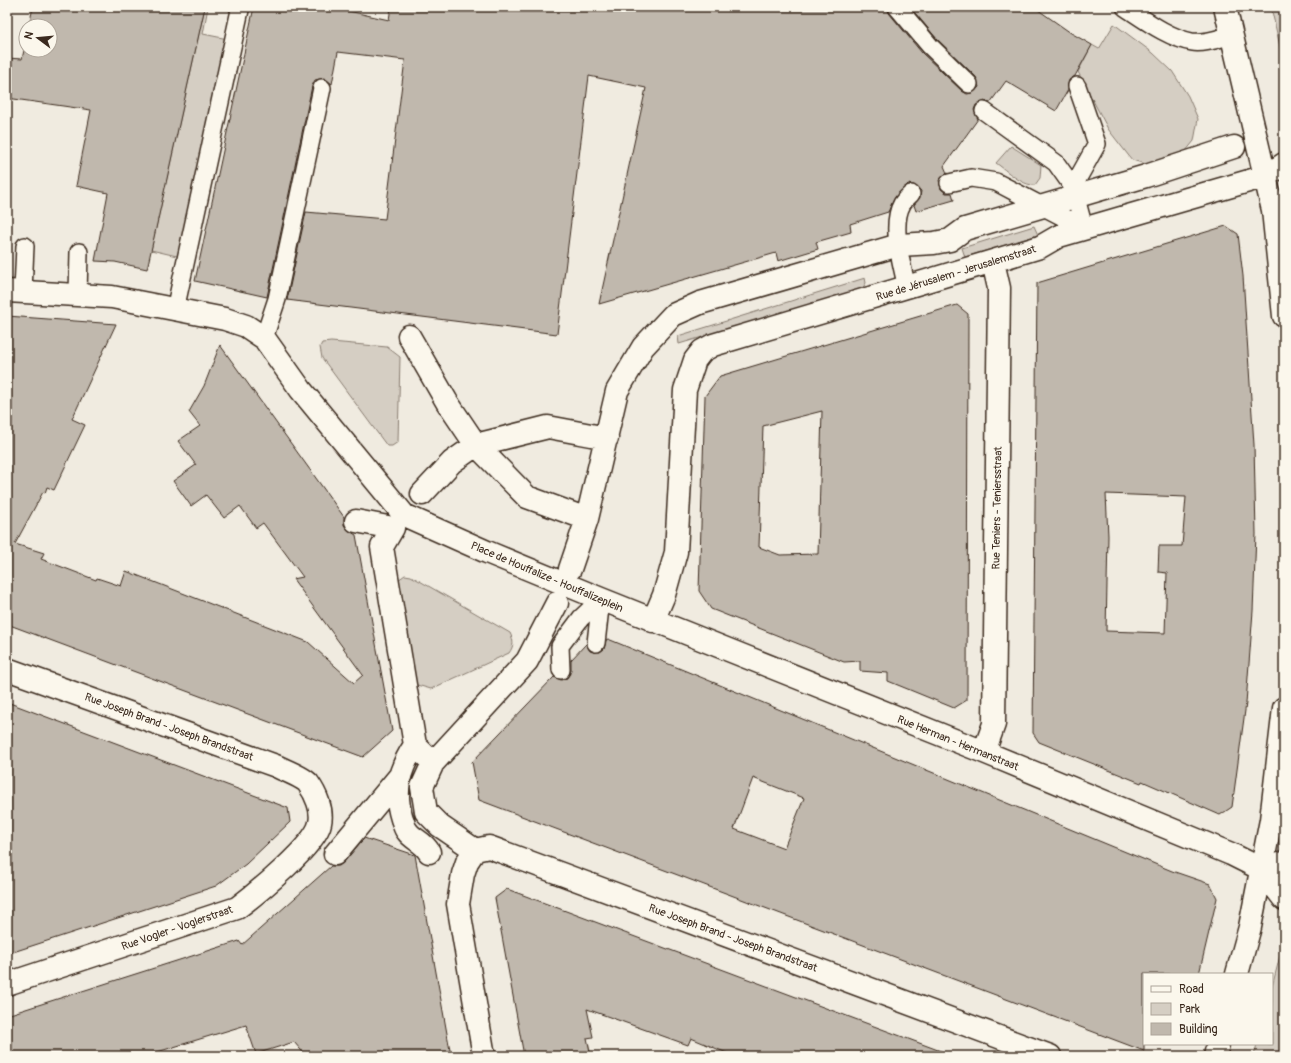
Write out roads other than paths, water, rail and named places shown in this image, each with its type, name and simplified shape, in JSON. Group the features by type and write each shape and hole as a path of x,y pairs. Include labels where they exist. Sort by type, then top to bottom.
{"street":[{"path":"1225,7 1273,210 1284,316"},
{"path":"570,568 587,518 617,391 643,346 673,315 700,303 899,245 934,243 950,240 965,229 1041,206 1074,191 1146,176 1234,147"},
{"name":"Rue de Jérusalem - Jerusalemstraat","path":"653,621 664,595 676,552 685,390 695,360 702,351 713,345 1040,248 1059,236 1084,228 1266,176 1284,164"},
{"name":"Rue Teniers - Teniersstraat","path":"984,752 994,724 999,288 993,262"},
{"path":"15,291 112,297 225,319 246,326 264,338"},
{"path":"410,336 447,402 476,445 527,497 587,518"},
{"name":"Place de Houffalize - Houffalizeplein","path":"264,338 301,390 404,515 487,552 653,621"},
{"path":"422,494 452,462 476,445 548,427 607,438"},
{"path":"356,521 393,528 382,547 415,746 433,763"},
{"name":"Place de Houffalize - Houffalizeplein","path":"474,850 440,826 426,812 422,787 433,763 527,661 557,603"},
{"name":"Rue Herman - Hermanstraat","path":"653,621 984,752 1231,854 1261,869 1284,898"},
{"name":"Rue Joseph Brand - Joseph Brandstraat","path":"7,669 276,766 307,782 319,802"},
{"path":"1237,973 1250,927 1271,820 1284,708"},
{"path":"415,746 405,760 399,777 399,806 406,831 425,845 429,852"},
{"path":"335,854 399,777"},
{"name":"Rue Vogler - Voglerstraat","path":"7,984 237,908 252,897 310,842 320,823 319,802"},
{"name":"Rue Joseph Brand - Joseph Brandstraat","path":"474,850 489,847 1050,1056"},
{"path":"474,850 467,862 463,874 458,904 484,1056"},
{"path":"1261,869 1284,863"},
{"path":"1215,1056 1218,1045"}],"lane":[{"path":"176,310 240,10 238,7"},
{"path":"897,7 930,46 969,84"},
{"path":"1125,7 1172,34 1192,42 1205,41 1232,35"},
{"path":"1074,191 1097,144 1077,86"},
{"path":"264,338 277,299 322,88"},
{"path":"984,111 1056,163 1074,191 1084,228"},
{"path":"949,183 971,178 996,182 1084,228"},
{"path":"907,288 899,245 897,223 902,204 911,194"},
{"path":"15,291 25,246"},
{"path":"78,295 79,252"},
{"path":"596,642 601,599"},
{"path":"561,670 560,646 581,618 601,599"}]}
